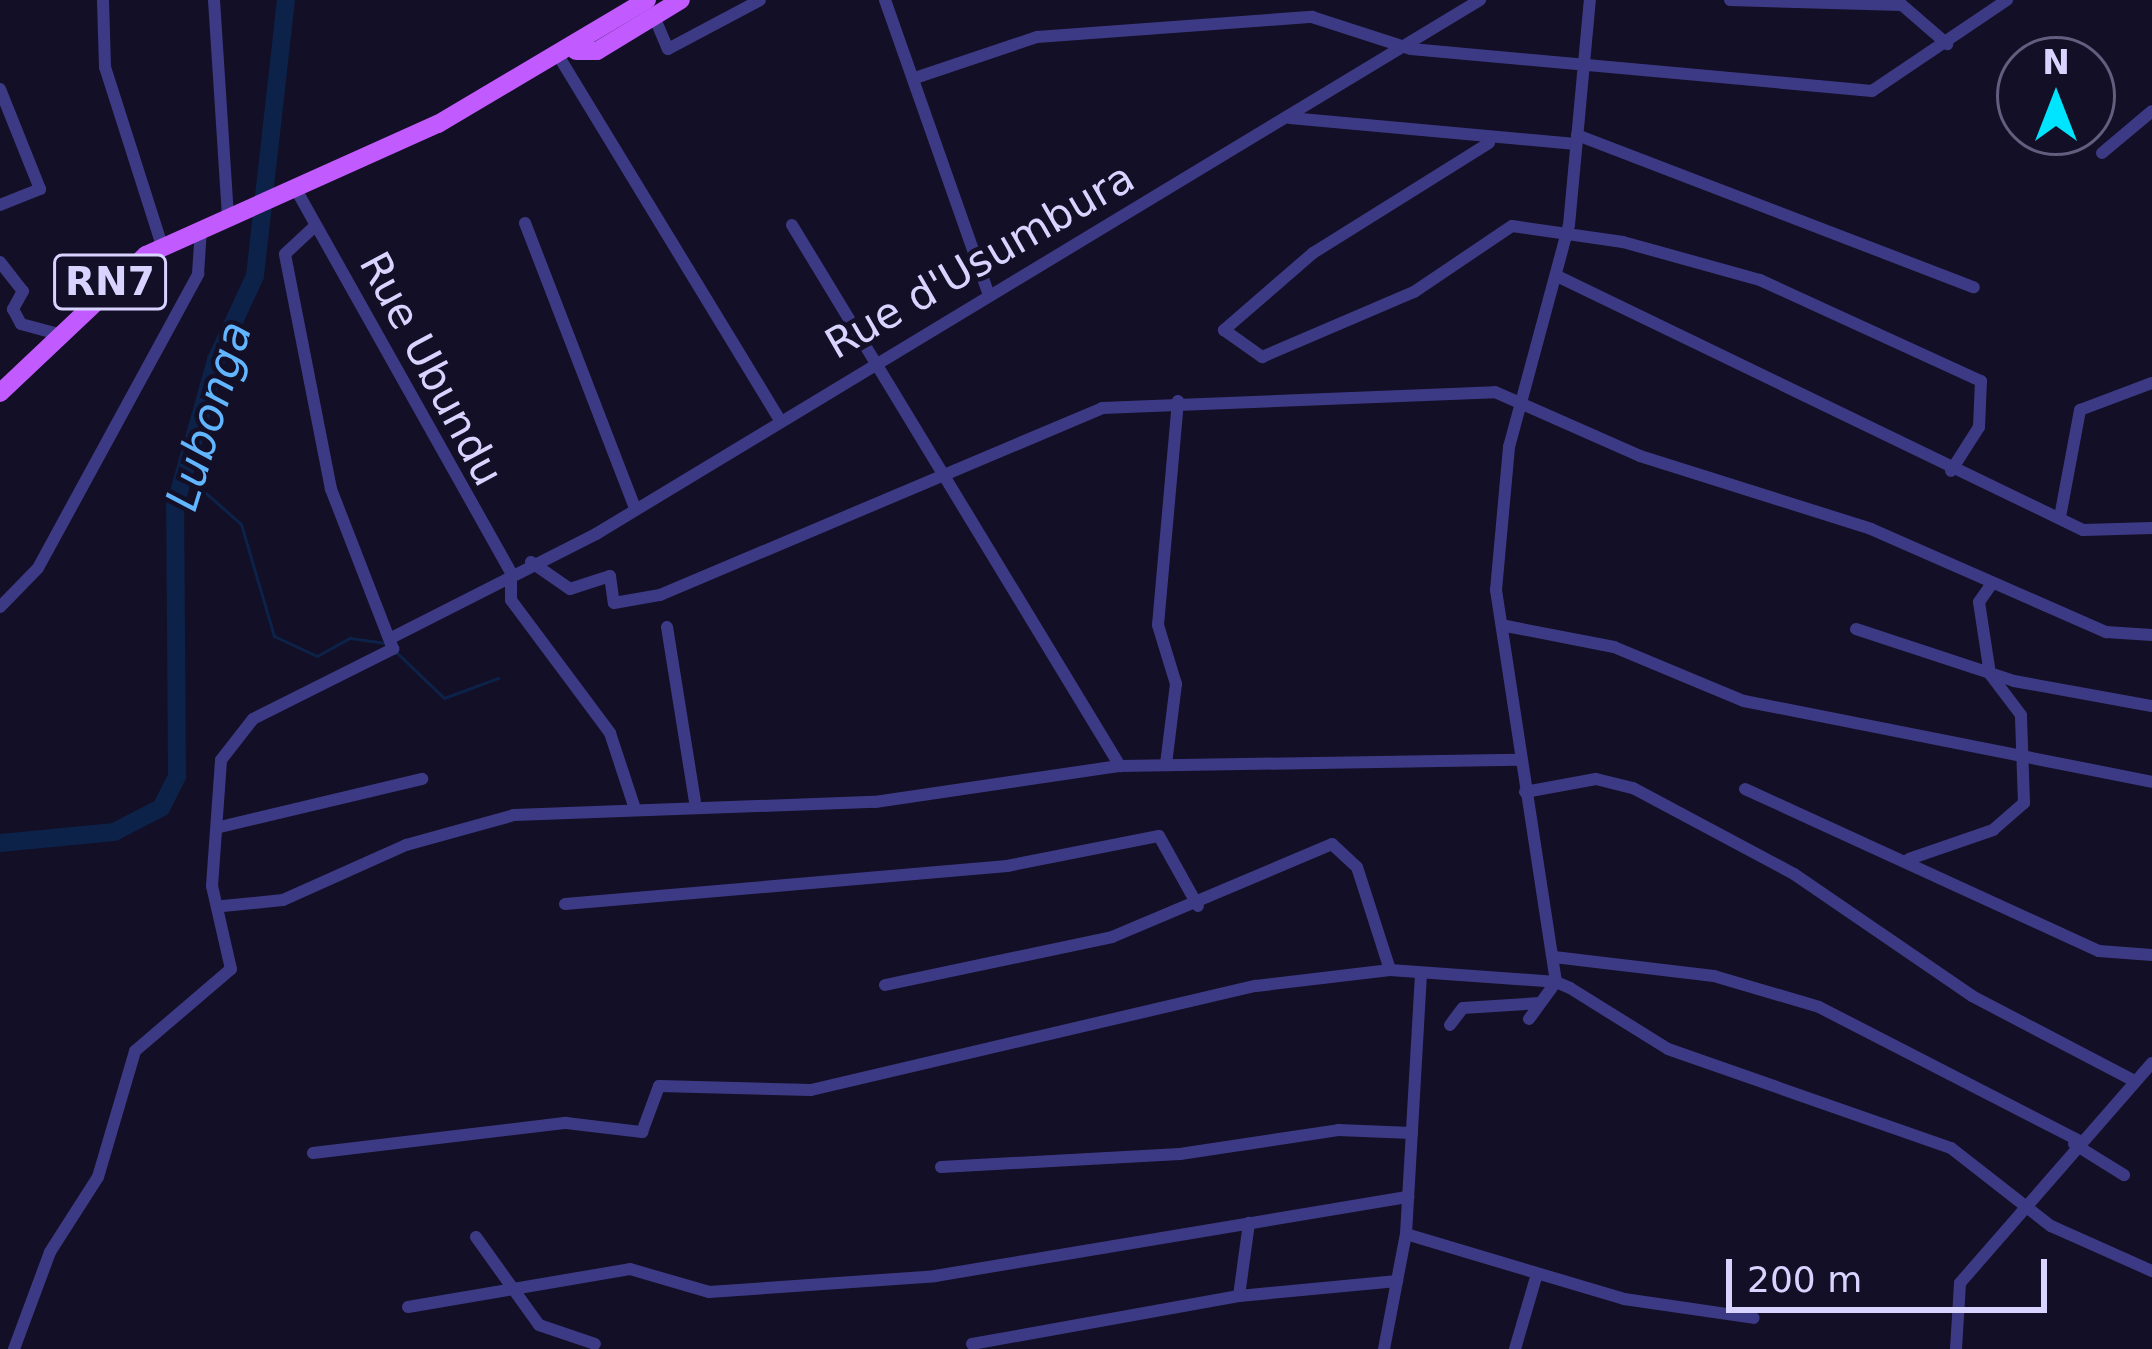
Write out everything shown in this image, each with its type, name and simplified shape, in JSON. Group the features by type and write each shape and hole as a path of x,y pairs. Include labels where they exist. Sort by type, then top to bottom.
{"main road":[{"name":"RN7","path":"0,393 59,334 162,246 298,193 568,55 646,4 682,0"}],"street":[{"path":"103,0 105,68 162,246"},
{"path":"214,0 228,218"},
{"path":"646,4 668,49 760,0"},
{"path":"886,0 988,295"},
{"name":"Rue d'Usumbura","path":"220,827 219,769 239,731 393,649 392,637 634,505 1411,49 1480,0"},
{"path":"1529,1019 1556,982 1518,760 1506,626 1496,590 1520,396 1566,237 1589,0"},
{"path":"1730,0 1902,5 1947,44"},
{"path":"915,78 1037,37 1312,16 1411,49 1872,91 2007,0"},
{"path":"568,55 779,418"},
{"path":"0,89 40,190 0,205"},
{"path":"2116,141 2152,111"},
{"path":"1288,118 1489,143 1577,140 1974,287"},
{"path":"1489,143 1312,253 1224,330 1262,357 1414,292 1496,230 1566,237 1760,280 1981,381 1979,427 1952,471"},
{"name":"Rue Ubundu","path":"298,193 511,573 511,600 601,718 635,808"},
{"path":"525,223 634,505"},
{"path":"316,225 285,254 313,406 331,489 392,637"},
{"path":"792,225 868,365 1120,766"},
{"path":"0,607 38,568 198,274 201,229"},
{"path":"0,262 23,291 13,309 22,324 59,334"},
{"path":"1557,276 1952,471 2083,530 2152,527"},
{"path":"2060,517 2080,410 2152,383"},
{"path":"531,562 571,590 610,576 614,603 660,596 944,482 1102,408 1178,401 1520,396 1640,456 1871,529 2106,632 2152,635"},
{"path":"1166,764 1176,684 1158,625 1178,401"},
{"path":"1909,859 2018,812 2021,715 1990,674 1979,602 1990,585"},
{"path":"1506,626 1614,647 1744,701 2152,782"},
{"path":"667,627 694,801"},
{"path":"1856,628 1990,674 2152,706"},
{"path":"224,906 283,900 482,820 694,801 875,802 1120,766 1518,760"},
{"path":"1525,792 1596,778 1633,788 1794,874 1972,996 2133,1080"},
{"path":"14,1349 50,1252 98,1177 135,1051 231,969 224,906 212,886 220,827 422,779"},
{"path":"1744,789 1909,859 2099,951 2152,955"},
{"path":"565,904 1007,866 1159,836 1198,906"},
{"path":"885,985 1078,947 1198,906 1332,844 1357,867 1390,970"},
{"path":"1554,957 1714,976 1819,1007 2076,1142 2124,1175"},
{"path":"313,1153 566,1123 642,1132 659,1086 811,1090 1256,986 1390,970 1421,977 1556,982 1668,1048 1951,1148 2029,1202 2051,1226 2152,1271"},
{"path":"1384,1349 1406,1234 1421,977"},
{"path":"1450,1025 1463,1008 1543,1003"},
{"path":"1956,1349 1960,1283 2076,1142 2152,1063"},
{"path":"941,1167 1180,1154 1338,1130 1412,1133"},
{"path":"408,1307 630,1269 709,1292 763,1293 1408,1197"},
{"path":"1239,1296 1249,1222"},
{"path":"1406,1234 1536,1277 1754,1318"},
{"path":"476,1237 538,1325 596,1344"},
{"path":"1515,1349 1536,1277"},
{"path":"972,1345 1239,1296 1397,1281"}],"waterway":[{"name":"Lubonga","path":"0,843 114,832 161,808 177,776 175,506 216,360 255,276 286,0"},
{"path":"183,473 241,524 274,636 317,656 350,638 384,643"},
{"path":"396,652 444,698 498,678"}]}
